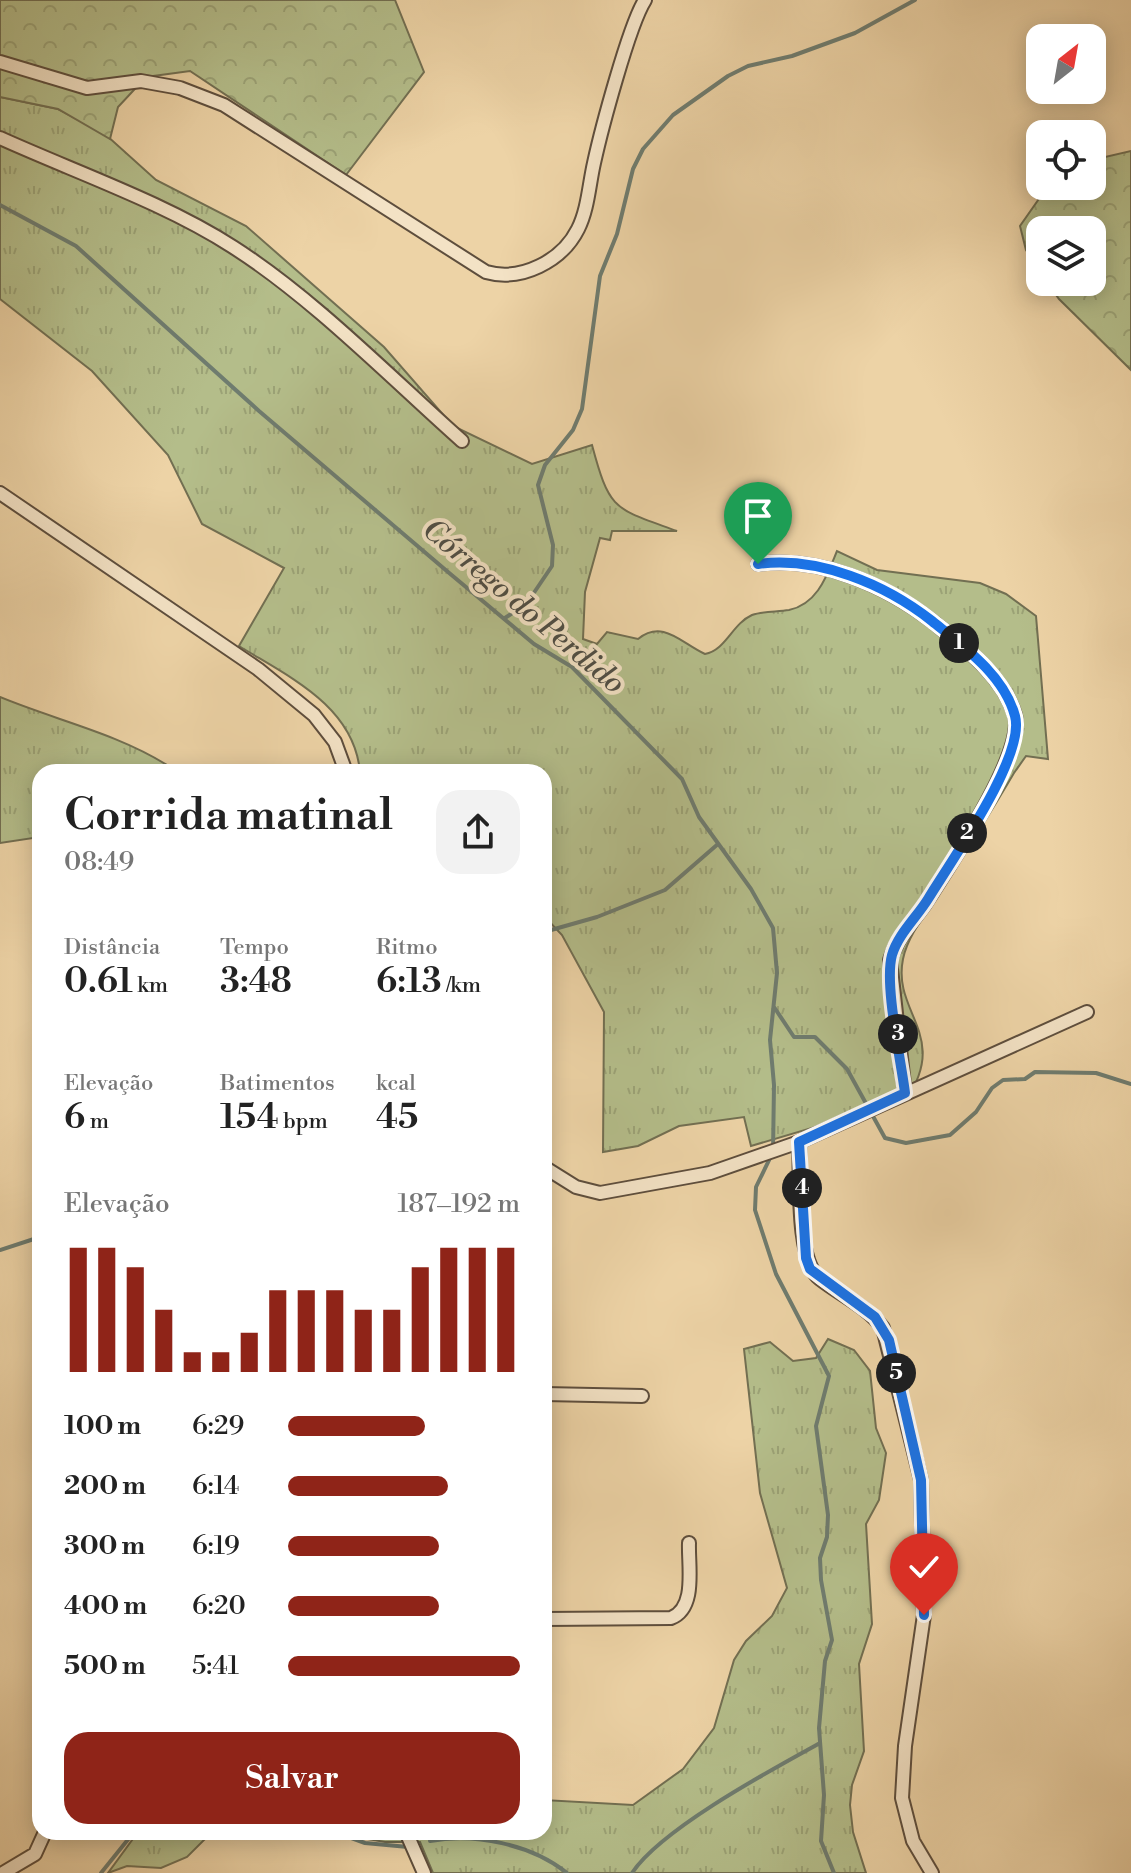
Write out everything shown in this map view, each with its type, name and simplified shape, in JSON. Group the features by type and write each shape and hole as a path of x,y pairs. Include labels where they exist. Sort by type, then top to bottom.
{"street":[{"path":"0,62 87,88 141,81 180,88 224,105 486,272 501,276 519,275 545,263 564,248 578,229 594,160 645,0"},
{"path":"0,138 195,226 233,247 279,280 462,441"},
{"path":"0,493 258,669 314,715 335,742 343,764"},
{"path":"758,564 786,560 823,566 889,594 922,613 970,651 1010,702 1016,719 1013,751 986,802 925,903 894,946 889,974 905,1093"},
{"path":"552,1172 576,1187 600,1193 710,1173 799,1142 1087,1012"},
{"path":"799,1142 806,1258 819,1278 875,1317 883,1328 921,1480 924,1615 905,1746 902,1798 913,1841 932,1873"},
{"path":"552,1394 642,1396"},
{"path":"552,1619 671,1618 679,1615 688,1601 689,1543"},
{"path":"3,1873 35,1854 41,1840"},
{"path":"410,1840 424,1873"}],"green space":[{"path":"0,0 395,0 424,72 346,175 190,71 146,77 118,107 110,139 58,109 0,97"},
{"path":"0,97 58,109 105,134 156,180 246,226 384,347 453,426 532,464 592,445 610,496 627,511 677,531 612,531 610,540 600,538 585,592 583,639 597,644 607,632 638,639 656,631 672,635 705,654 712,652 752,615 789,610 807,602 820,587 837,551 877,570 980,583 1006,594 1036,616 1048,759 1026,756 909,940 903,959 902,978 917,1025 923,1058 918,1077 906,1100 751,1146 744,1117 679,1126 638,1146 603,1152 604,1012 562,935 552,924 552,764 358,764 346,729 332,711 298,682 239,646 284,568 202,524 168,455 92,371 0,299"},
{"path":"1131,151 1131,370 1057,296 1106,296 1106,216 1027,216 1038,200 1106,200 1106,157"},
{"path":"1026,217 1026,250 1020,226"},
{"path":"0,697 106,735 165,764 32,764 32,838 0,843"},
{"path":"828,1339 854,1350 870,1371 876,1428 886,1453 879,1500 866,1524 872,1624 859,1664 864,1751 852,1785 850,1805 853,1832 866,1873 433,1873 420,1842 374,1840 552,1840 552,1800 633,1805 683,1769 714,1728 734,1660 746,1641 772,1616 787,1588 760,1493 744,1349 770,1342 793,1361 816,1358"},
{"path":"132,1840 204,1840 187,1857 161,1868 127,1866 108,1873"}],"waterway":[{"path":"505,618 527,603 552,566 553,545 538,485 545,465 573,430 582,409 600,276 617,234 633,169 643,149 673,115 728,76 748,66 792,56 855,33 915,0"},
{"name":"Córrego do Perdido","path":"0,205 76,246 259,411 448,572 534,644 572,667 682,779 699,817 751,889 773,928 777,973 770,1040 774,1085 773,1152 756,1187 755,1210 776,1274 829,1376 816,1426 828,1515 827,1537 820,1558 821,1580 832,1640 825,1661 819,1728 824,1795 821,1841 834,1873"},
{"path":"552,930 597,917 665,890 718,844"},
{"path":"774,1007 794,1037 815,1037 847,1069 885,1138 906,1143 950,1135 976,1112 992,1088 1003,1080 1025,1079 1035,1072 1096,1073 1131,1084"},
{"path":"0,1250 32,1240"},
{"path":"632,1873 646,1856 691,1820 820,1743"},
{"path":"101,1873 128,1840"},
{"path":"357,1840 408,1847"},
{"path":"430,1841 438,1840"},
{"path":"484,1840 520,1848 567,1873"}],"route":[{"path":"758,564 786,560 823,566 889,594 922,613 970,651 1010,702 1016,719 1017,736 1013,751 986,802 925,903 894,946 889,974 905,1093 799,1142 806,1258 810,1269 875,1317 889,1340 921,1480 924,1615"}]}
